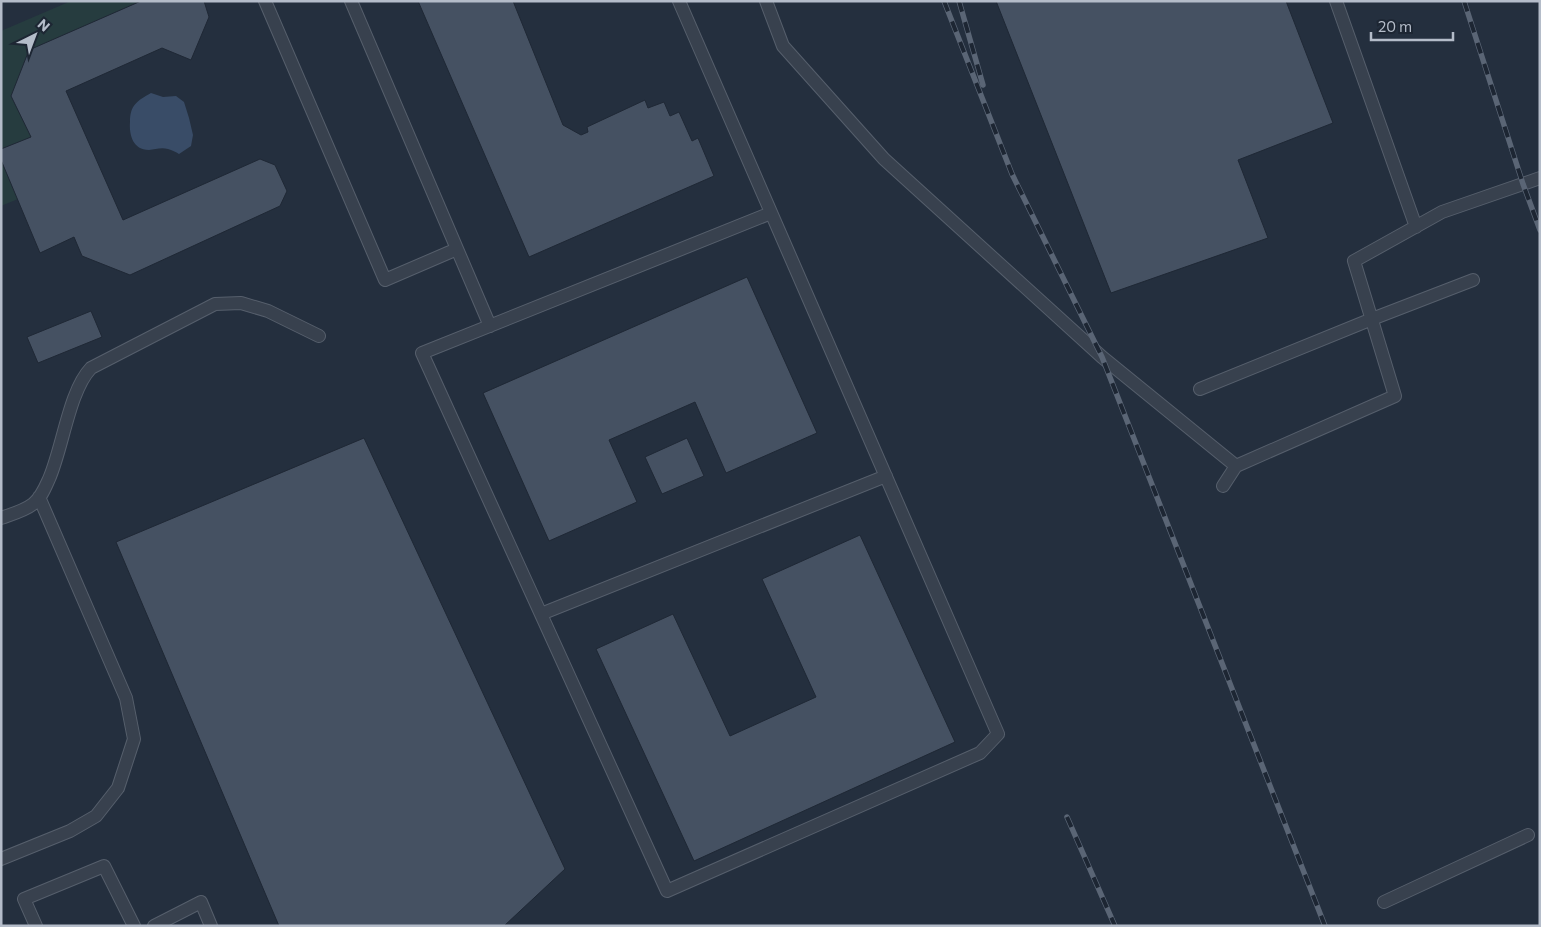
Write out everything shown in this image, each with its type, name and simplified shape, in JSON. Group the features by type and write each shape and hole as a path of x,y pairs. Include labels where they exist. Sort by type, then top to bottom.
{"lane":[{"path":"265,1 385,280 457,249"},
{"path":"351,1 490,326"},
{"path":"679,1 998,734 980,753 667,891 422,353 771,213"},
{"path":"766,1 783,46 884,159 1102,357 1236,466"},
{"path":"1336,1 1416,227"},
{"path":"1223,486 1236,466 1395,396 1354,262 1442,212 1540,178"},
{"path":"1200,389 1372,318 1474,280"},
{"path":"1,518 25,510 35,503 44,492 55,466 83,376 91,368 215,304 241,303 268,311 320,336"},
{"path":"541,614 886,476"},
{"path":"1,859 70,831 96,816 118,788 134,739 126,698 40,497"},
{"path":"1384,902 1528,835"},
{"path":"36,926 24,899 104,866 134,926"},
{"path":"154,926 201,902 212,926"}],"green space":[{"path":"71,1 141,1 29,50 11,96 31,137 1,149 1,31"},
{"path":"1,160 18,199 1,206"}],"water":[{"path":"151,93 163,97 176,96 184,102 193,135 191,146 179,154 166,148 144,149 136,145 131,137 131,111 138,101"}],"building":[{"path":"141,1 204,1 209,17 191,60 162,48 66,91 123,220 260,159 275,165 287,191 280,206 130,275 82,256 74,237 40,253 1,160 1,149 31,137 11,96 29,50"},
{"path":"418,1 513,1 563,125 581,135 588,132 587,127 645,100 648,108 664,102 670,116 679,112 692,141 698,138 714,176 529,257"},
{"path":"996,1 1286,1 1333,123 1238,160 1268,238 1111,293"},
{"path":"747,277 817,433 726,473 695,402 609,440 637,502 549,541 483,393"},
{"path":"91,311 102,337 38,363 27,337"},
{"path":"364,438 565,869 504,926 279,926 116,542"},
{"path":"687,438 704,476 662,494 645,457"},
{"path":"860,535 955,742 694,861 596,649 673,614 730,736 816,697 762,579"}],"railway":[{"path":"944,1 1012,174 1102,357 1325,926"},
{"path":"959,1 983,85"},
{"path":"1464,1 1523,184 1540,230"},
{"path":"1067,817 1115,926"}]}
